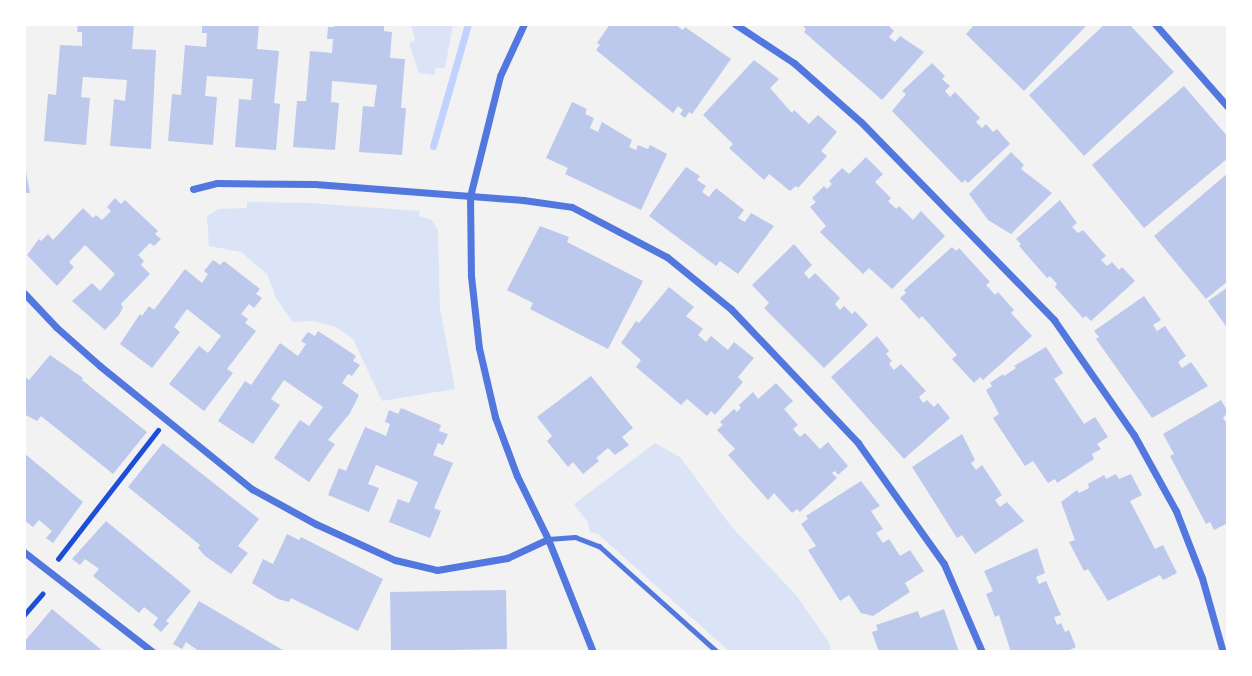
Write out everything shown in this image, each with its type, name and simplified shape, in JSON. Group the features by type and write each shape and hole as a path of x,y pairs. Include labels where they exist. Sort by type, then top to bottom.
{"street":[{"path":"524,24 500,76 470,196 471,276 479,348 495,417 517,476 548,539 593,652"},
{"path":"735,24 794,63 861,122 1054,320 1135,435 1175,511 1202,578 1223,652"},
{"path":"1155,24 1227,107"},
{"path":"192,190 217,183 315,184 572,207 667,257 732,309 858,443 944,564 982,652"},
{"path":"24,293 56,327 252,489 316,524 395,560 437,570 507,558 548,539"},
{"path":"24,552 153,652"}],"lane":[{"path":"548,539 575,537 599,546 717,652"}],"path":[{"path":"58,559 166,419"},
{"path":"24,615 42,594"}],"shaded area":[{"path":"411,25 453,25 445,68 436,68 434,75 419,73 409,44 415,40"},
{"path":"247,202 310,203 420,211 419,216 432,220 438,230 440,308 455,389 382,401 353,339 336,327 313,321 293,322 276,298 267,274 241,252 209,246 207,216 218,209 247,208"},
{"path":"655,443 680,457 731,526 796,595 829,642 831,651 729,651 598,534 590,532 588,523 574,504"}],"building":[{"path":"78,24 134,24 132,49 156,50 151,149 110,146 114,99 125,101 127,80 83,77 81,97 90,98 86,145 44,141 48,94 56,95 60,45 82,46 82,32 77,32"},
{"path":"202,24 259,24 257,49 279,51 274,103 280,104 276,150 235,147 239,99 251,100 253,79 207,76 205,96 217,97 213,145 168,141 172,94 181,95 185,45 206,47 207,33 202,33"},
{"path":"335,24 384,24 384,31 392,32 390,58 405,59 401,108 406,108 402,155 359,152 363,106 374,107 377,85 332,81 331,102 339,103 335,150 293,147 297,101 306,101 310,51 332,53 333,39 327,39 328,27 334,27"},
{"path":"610,24 674,24 683,30 685,27 731,59 692,114 689,112 685,118 680,114 683,110 678,106 673,113 596,50 600,45 597,43"},
{"path":"801,24 887,24 894,31 889,37 895,42 900,36 924,52 882,100 804,32 806,29"},
{"path":"975,24 1088,24 1024,91 966,34"},
{"path":"1105,24 1129,24 1174,72 1084,156 1029,95"},
{"path":"754,60 779,79 770,88 792,113 794,110 809,124 818,115 837,132 821,151 827,156 798,188 796,186 790,191 769,174 764,180 729,148 733,144 703,115"},
{"path":"932,63 945,76 942,79 950,86 945,91 950,97 955,92 980,118 976,122 982,128 986,124 993,132 997,129 1010,144 968,183 965,180 962,183 892,111 906,94 902,91"},
{"path":"1184,86 1228,137 1228,158 1144,228 1092,165"},
{"path":"572,102 587,109 585,114 594,118 590,128 598,132 602,122 632,140 629,147 636,150 638,145 648,149 650,145 667,154 641,210 565,174 568,168 546,158"},
{"path":"1011,152 1024,165 1021,169 1052,193 1011,234 988,220 969,194"},
{"path":"866,157 883,174 875,182 891,198 888,201 896,209 899,206 913,220 921,211 945,236 892,289 869,268 863,274 820,232 826,226 810,207 816,202 812,198 824,186 827,189 832,184 829,181 842,168 849,174"},
{"path":"24,161 30,193 24,193"},
{"path":"686,167 700,176 697,180 706,186 702,192 709,197 716,188 744,210 738,218 745,222 751,213 774,226 738,274 720,261 716,266 649,216"},
{"path":"1228,173 1228,281 1206,299 1154,236"},
{"path":"115,198 121,204 125,200 158,231 155,234 161,239 154,246 150,243 138,255 144,261 141,265 150,274 121,304 123,307 119,315 105,330 72,301 92,283 100,291 115,274 85,245 69,262 74,267 57,286 27,255 39,239 41,241 48,234 53,240 83,208 93,218 96,215 102,220 111,211 107,207"},
{"path":"1060,200 1077,223 1072,227 1078,233 1083,230 1106,256 1101,260 1107,266 1112,262 1119,270 1122,267 1135,281 1091,321 1086,316 1083,318 1055,287 1057,284 1050,276 1047,278 1019,246 1021,244 1016,239"},
{"path":"540,226 569,237 567,242 643,281 608,349 530,309 533,303 507,290"},
{"path":"794,244 812,265 804,273 809,279 815,273 840,298 835,304 840,310 844,306 852,314 855,311 868,325 824,368 764,308 769,303 752,285"},
{"path":"952,247 956,251 959,248 990,282 986,285 995,295 998,292 1014,310 1011,313 1032,336 983,380 980,377 974,383 952,359 957,355 922,316 919,319 900,298 906,293 904,290"},
{"path":"213,260 220,265 224,261 260,289 256,294 262,298 254,308 249,304 241,314 248,319 245,323 256,331 227,369 233,373 204,411 169,384 199,346 208,353 221,336 187,309 174,327 180,332 152,368 120,344 140,314 142,316 149,306 154,310 185,269 202,283 208,274 204,271"},
{"path":"669,287 694,307 686,316 703,329 698,335 706,342 711,336 728,350 734,342 754,358 738,377 743,382 715,415 711,411 707,416 687,399 681,405 636,367 641,360 621,343 636,321 639,323"},
{"path":"1228,287 1228,329 1208,301"},
{"path":"1144,296 1161,320 1153,325 1157,331 1165,326 1186,356 1178,362 1182,368 1191,362 1208,386 1152,418 1096,339 1099,337 1094,331"},
{"path":"318,331 356,356 353,361 360,365 352,376 348,374 342,383 359,395 350,413 328,440 335,444 309,482 274,458 300,420 309,426 323,407 284,380 271,399 280,405 253,444 218,421 245,381 251,385 280,343 298,356 306,344 301,341 308,332 315,336"},
{"path":"877,336 889,351 886,354 892,361 889,364 894,370 901,364 926,391 919,397 923,403 927,400 934,407 938,403 950,418 904,459 831,377"},
{"path":"1046,347 1063,373 1054,379 1084,424 1095,417 1108,437 1097,444 1101,449 1092,454 1094,459 1057,483 1055,479 1048,483 1033,461 1025,466 993,418 999,414 986,390 992,386 990,383"},
{"path":"50,355 83,378 82,380 147,432 113,474 41,416 37,421 24,414 24,376 29,380"},
{"path":"591,376 633,428 622,437 629,445 615,455 608,448 596,458 599,461 583,474 573,462 568,467 547,441 552,436 537,417"},
{"path":"776,383 793,401 784,409 798,425 793,429 800,437 805,433 820,449 828,442 848,466 838,475 835,471 832,473 837,478 800,512 797,509 792,513 774,493 768,500 728,455 735,449 717,430 723,425 720,422 734,409 737,412 741,408 739,405 753,392 758,399"},
{"path":"1221,400 1228,412 1223,418 1228,425 1228,523 1214,530 1210,522 1206,524 1170,456 1174,454 1163,434"},
{"path":"401,408 441,425 439,431 448,434 443,445 438,443 433,455 453,463 434,508 441,511 430,538 389,522 398,499 409,503 418,482 376,465 368,484 379,488 369,512 328,495 339,468 346,471 365,427 386,436 390,424 385,422 389,410 398,414"},
{"path":"962,434 975,460 971,463 976,470 982,465 1002,495 995,500 1000,507 1007,502 1024,521 975,554 962,535 957,538 912,467"},
{"path":"163,443 259,519 238,546 248,553 231,574 205,556 198,548 200,545 128,487"},
{"path":"24,453 83,502 53,543 46,538 52,531 39,520 33,527 24,520"},
{"path":"1116,474 1119,479 1131,474 1142,495 1130,501 1155,549 1163,545 1177,573 1163,580 1160,575 1108,601 1088,569 1084,571 1069,542 1075,540 1061,502 1077,490 1079,493 1089,488 1088,484 1104,475 1106,479"},
{"path":"861,481 880,506 871,511 883,529 876,533 883,543 889,539 900,556 910,550 924,571 905,583 910,592 873,616 861,613 849,595 840,601 808,550 816,546 801,524 808,519 806,516"},
{"path":"106,521 191,591 166,621 169,623 161,632 153,625 158,618 144,607 139,613 93,576 99,569 85,559 80,565 72,559"},
{"path":"287,534 299,540 301,537 383,579 358,631 291,598 289,602 278,599 252,583 263,559 273,564"},
{"path":"1037,548 1045,573 1036,577 1039,584 1046,581 1061,615 1054,617 1057,625 1061,623 1065,632 1069,630 1076,647 1065,652 1011,652 999,615 995,617 986,594 993,591 984,571"},
{"path":"506,590 507,649 391,651 390,592"},
{"path":"199,601 286,652 200,652 186,642 182,649 173,644"},
{"path":"52,609 104,652 24,652 24,642"},
{"path":"944,609 959,652 879,652 872,632 878,630 876,625 918,611 920,618"}],"waterway":[{"path":"433,146 468,24"}]}
